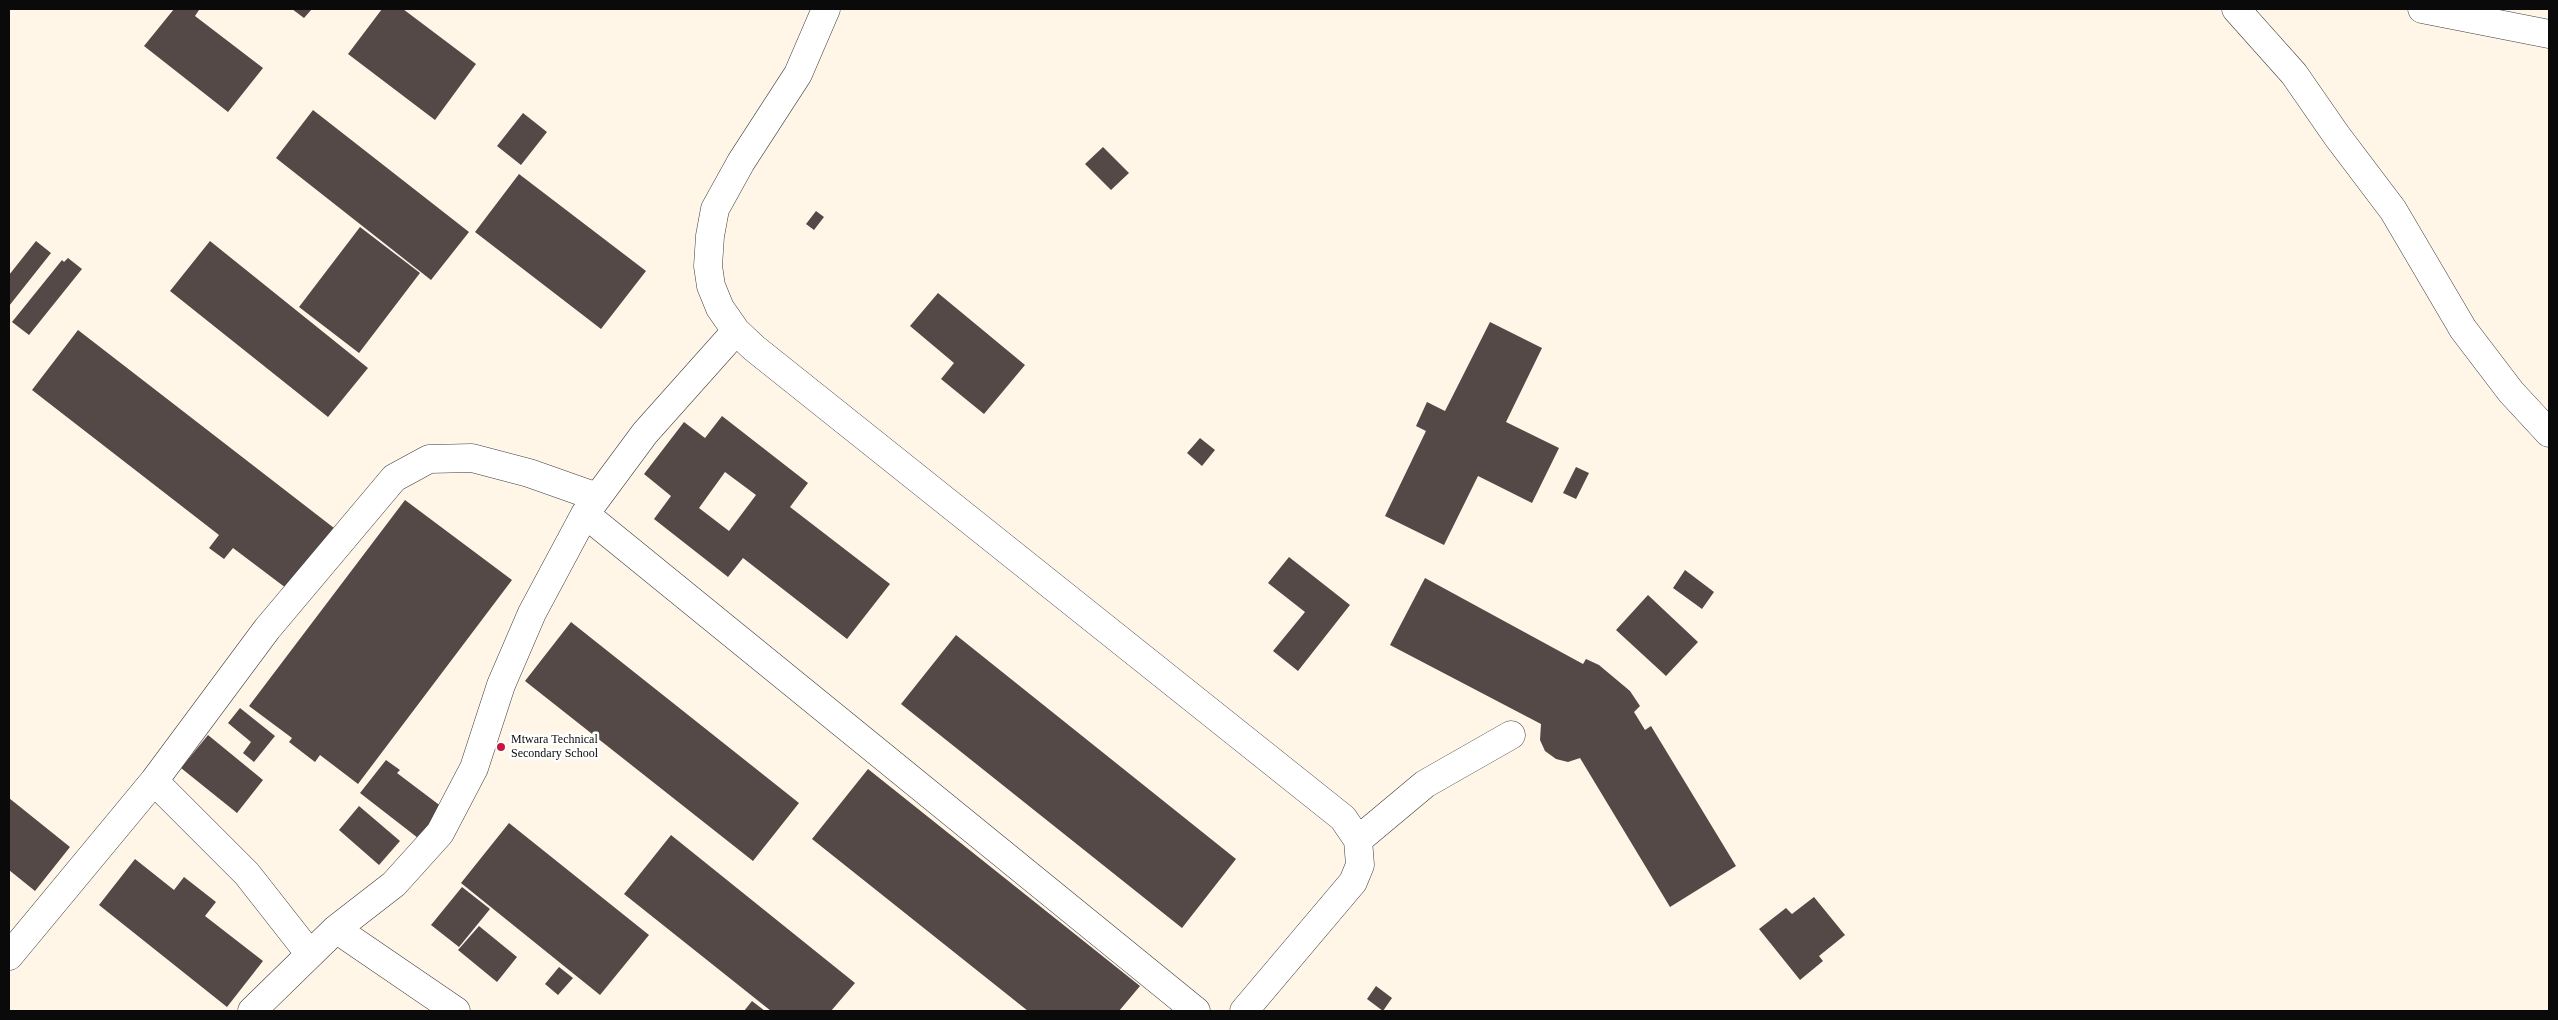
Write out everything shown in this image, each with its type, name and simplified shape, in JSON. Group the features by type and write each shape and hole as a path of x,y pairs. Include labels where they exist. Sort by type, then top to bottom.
{"street":[{"path":"826,9 798,74 741,162 715,209 710,236 708,266 711,286 720,308 736,332 1343,818 1358,840 1360,865 1353,882 1244,1011"},
{"path":"2236,9 2294,74 2392,210 2463,329 2511,392 2549,433"},
{"path":"2422,9 2549,34"},
{"path":"252,1011 309,953 336,929 394,884 440,833 474,768 501,685 532,613 591,505 671,402 736,332"},
{"path":"9,956 154,781 267,629 394,478 429,458 472,458 529,473 591,505 1196,1011"},
{"path":"1358,840 1425,784 1511,735"},
{"path":"154,781 247,874 309,953"},
{"path":"336,929 456,1011"}],"building":[{"path":"174,9 198,9 195,16 263,68 228,112 144,46"},
{"path":"292,9 312,9 304,18"},
{"path":"382,9 403,9 476,64 435,120 348,54"},
{"path":"313,110 469,232 431,280 276,158"},
{"path":"523,113 547,132 521,165 497,146"},
{"path":"1103,147 1129,173 1111,190 1085,164"},
{"path":"519,174 646,271 601,329 475,232"},
{"path":"816,211 824,217 814,230 806,224"},
{"path":"360,227 420,273 359,353 299,307"},
{"path":"36,241 51,253 9,306 9,275"},
{"path":"210,241 368,368 328,417 170,291"},
{"path":"68,258 82,269 29,335 12,322 62,260 64,262"},
{"path":"938,293 1025,365 984,414 941,379 954,363 910,326"},
{"path":"1490,322 1542,348 1506,422 1559,448 1532,503 1478,476 1444,545 1385,516 1426,431 1416,426 1427,402 1445,411"},
{"path":"78,330 334,528 286,588 233,548 224,559 209,548 219,535 32,390"},
{"path":"722,416 808,483 790,507 890,584 847,639 743,558 728,577 654,519 671,496 644,474 684,422 705,438","holes":["725,472 756,495 729,531 699,508"]},
{"path":"1200,438 1215,450 1202,466 1187,453"},
{"path":"1576,467 1589,473 1576,499 1563,493"},
{"path":"405,500 512,580 358,784 320,755 315,762 289,742 292,738 249,706"},
{"path":"1289,557 1350,605 1298,671 1273,651 1305,612 1268,583"},
{"path":"1685,570 1714,592 1702,609 1673,588"},
{"path":"1425,578 1583,664 1586,659 1599,665 1630,691 1640,706 1634,712 1645,730 1651,726 1736,866 1670,907 1580,758 1568,762 1556,759 1545,751 1540,740 1541,724 1390,645"},
{"path":"1648,595 1698,642 1666,676 1616,630"},
{"path":"571,622 799,803 753,861 525,681"},
{"path":"956,635 1236,859 1182,928 901,704"},
{"path":"240,708 275,736 254,762 243,753 251,742 228,723"},
{"path":"208,735 263,780 237,813 181,768"},
{"path":"386,760 400,770 397,773 442,807 418,838 360,793"},
{"path":"868,769 1140,986 1119,1011 1028,1011 812,839"},
{"path":"9,798 70,847 35,891 9,870"},
{"path":"359,806 400,841 379,865 339,830"},
{"path":"509,823 649,935 600,995 461,883"},
{"path":"671,835 855,983 831,1011 771,1011 624,894"},
{"path":"135,859 174,890 184,877 216,902 205,916 263,961 227,1007 99,905"},
{"path":"462,887 490,909 459,947 431,925"},
{"path":"1814,897 1845,935 1819,956 1823,961 1800,980 1759,929 1786,908 1792,914"},
{"path":"479,926 517,957 497,982 458,950"},
{"path":"559,967 573,978 558,995 545,984"},
{"path":"1376,986 1392,998 1383,1011 1367,999"},
{"path":"752,1001 765,1011 744,1011"}],"place":[{"name":"Mtwara Technical Secondary School","path":"501,747"}]}
